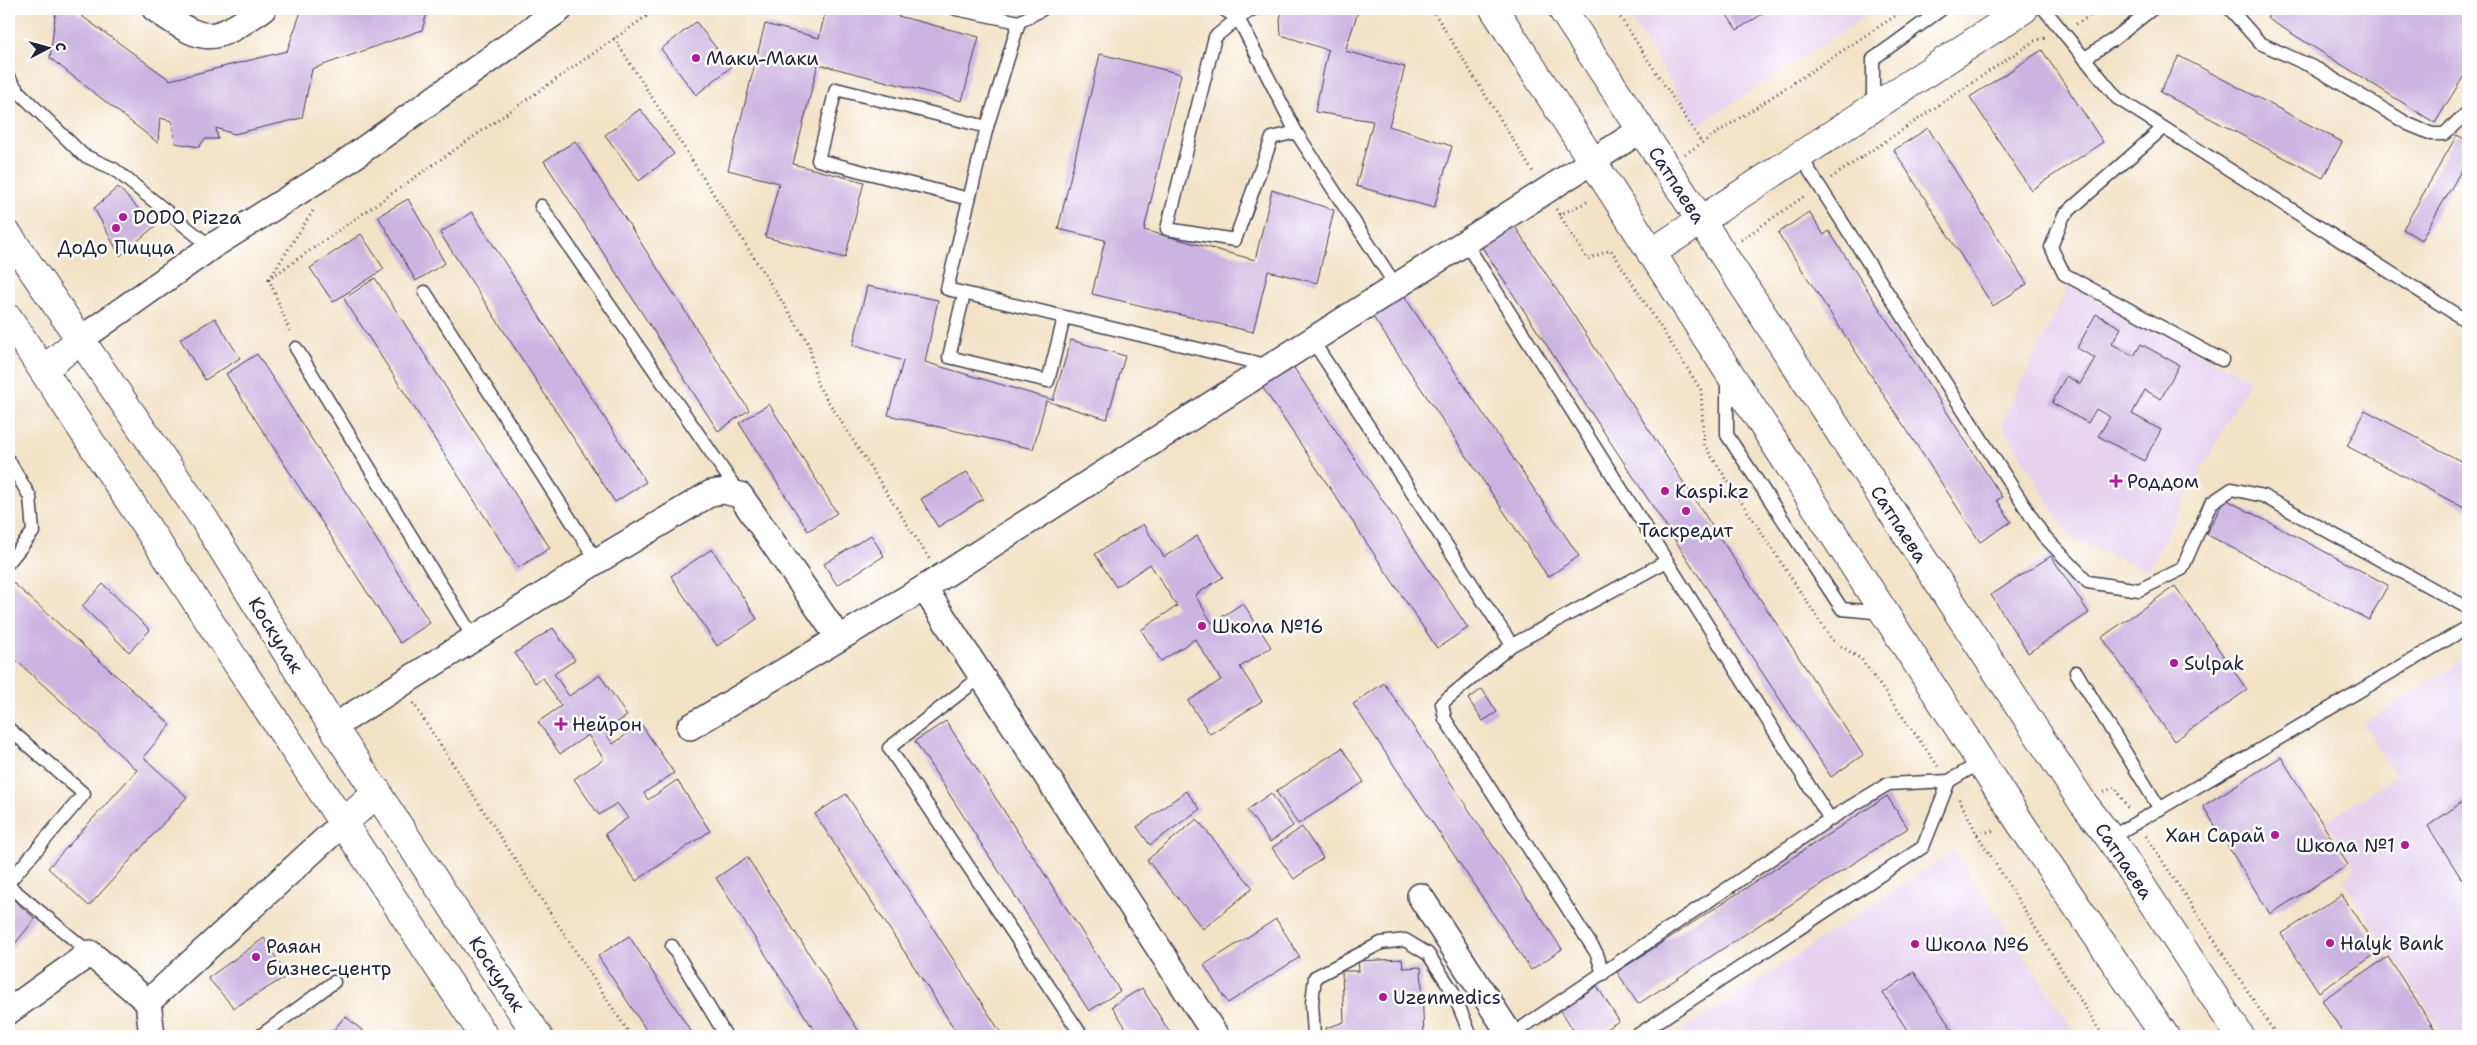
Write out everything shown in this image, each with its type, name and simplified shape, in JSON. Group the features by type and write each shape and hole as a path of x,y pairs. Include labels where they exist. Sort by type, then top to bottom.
{"street":[{"path":"156,9 185,30 207,37 229,32 263,9"},
{"path":"43,370 81,339 211,247 343,164 560,9"},
{"path":"1494,9 1981,762 2165,1036"},
{"name":"Сатпаева","path":"1562,9 2082,803 2110,838 2240,1036"},
{"path":"1651,253 2024,9"},
{"path":"690,727 932,582 1641,130"},
{"name":"Коскулак","path":"9,236 204,519 334,727 538,1036"},
{"path":"9,319 484,1036"},
{"path":"334,727 474,637 711,493 724,491 740,495 838,638"},
{"path":"932,582 982,676 1216,1036"},
{"path":"148,1002 378,792"},
{"path":"1420,896 1511,1036"},
{"path":"9,1010 90,953 148,1002 152,1036"}],"lane":[{"path":"956,9 1019,22 1043,9"},
{"path":"1223,9 1238,18 1296,132 1396,286"},
{"path":"1253,9 1238,18 1215,37 1167,230 1235,240 1272,138 1296,132"},
{"path":"1873,108 1873,59 1942,9"},
{"path":"2044,9 2117,98 2468,322"},
{"path":"2084,58 2114,39 2152,9"},
{"path":"2230,9 2260,44 2317,69 2408,124 2432,134 2444,134 2468,112"},
{"path":"1019,22 987,128 947,289 1270,366"},
{"path":"9,78 18,91 83,155 114,169 211,247"},
{"path":"969,199 818,160 836,89 987,128"},
{"path":"2163,128 2064,215 2051,247 2064,274 2222,360"},
{"path":"1800,156 2043,535 2088,582 2139,590 2182,569 2210,503 2232,489 2263,496 2468,608"},
{"path":"541,206 740,495"},
{"path":"1465,242 1830,819"},
{"path":"425,292 597,561"},
{"path":"964,294 949,357 1048,381 1064,318"},
{"path":"1312,340 1512,645"},
{"path":"296,348 474,637"},
{"path":"1727,368 1727,435 1842,609 1886,614"},
{"path":"9,461 30,498 33,532 9,562"},
{"path":"1603,974 1597,954 1444,719 1442,703 1512,645 1667,561"},
{"path":"2110,838 2468,627"},
{"path":"2076,672 2160,809"},
{"path":"982,676 889,748 1082,1036"},
{"path":"9,729 84,794 9,882"},
{"path":"1511,1036 1830,819 1888,784 1949,781 1981,762"},
{"path":"1636,1036 1922,848 1949,781"},
{"path":"9,886 90,953"},
{"path":"1314,1036 1312,1003 1315,977 1380,943 1405,940 1428,954 1447,983 1471,1036"},
{"path":"672,946 726,1036"},
{"path":"260,1036 334,982"}],"path":[{"path":"269,279 657,9"},
{"path":"1615,9 1702,143"},
{"path":"1664,166 1906,9"},
{"path":"1722,253 2034,41 2063,32 2101,9"},
{"path":"614,38 809,344 817,384 932,582"},
{"path":"1559,215 1611,190"},
{"path":"269,279 317,205"},
{"path":"269,279 296,348"},
{"path":"400,684 631,1036"},
{"path":"2082,803 2115,787 2277,1036"}],"shaded area":[{"path":"1625,9 1877,9 1698,126"},
{"name":"Роддом","path":"2069,286 2250,379 2148,570 2071,539 2001,423"},
{"name":"Школа №1","path":"2468,656 2468,1036 2445,1036 2343,880 2356,869 2327,821 2396,776 2363,724"},
{"name":"Школа №6","path":"1954,851 2078,1036 1674,1036"}],"building":[{"path":"56,9 72,9 170,80 287,51 302,9 428,9 422,30 312,69 302,118 234,134 216,128 218,139 205,139 199,147 175,143 172,121 160,118 158,143 50,58"},
{"path":"799,9 813,9 812,13"},
{"path":"826,9 871,9 979,37 962,101 818,64 793,164 864,182 845,258 765,237 779,183 728,170 765,24 819,38"},
{"path":"1284,9 1359,9 1345,51 1405,67 1389,126 1452,146 1434,208 1356,186 1373,121 1315,112 1328,50 1281,35 1280,18"},
{"path":"1723,9 1770,9 1737,30"},
{"path":"2273,9 2468,9 2468,69 2435,123 2267,18"},
{"name":"Маки-Маки","path":"696,22 731,67 696,95 661,49"},
{"path":"2042,50 2103,142 2031,190 1970,97"},
{"path":"1100,54 1181,74 1144,230 1255,260 1272,190 1334,210 1317,283 1268,271 1253,332 1092,294 1105,240 1058,229"},
{"path":"2179,56 2342,142 2323,178 2160,92"},
{"path":"640,109 674,154 639,181 605,135"},
{"path":"1928,128 2027,284 1993,306 1894,150"},
{"path":"2457,135 2468,141 2468,159 2421,240 2403,229"},
{"path":"575,141 749,410 718,431 544,161"},
{"name":"DODO Pizza","path":"118,187 155,226 120,256 94,208"},
{"path":"408,199 445,263 416,281 378,216"},
{"path":"472,212 646,482 615,502 440,233"},
{"path":"1809,212 1824,235 1829,231 2002,497 1997,500 2011,522 1980,542 1778,233"},
{"path":"1512,222 1863,755 1831,777 1480,244"},
{"path":"361,234 384,269 333,302 310,268"},
{"path":"375,278 550,548 518,568 344,299"},
{"path":"867,286 938,300 925,362 1053,400 1071,340 1125,356 1107,419 1046,401 1033,449 888,415 903,361 853,345"},
{"path":"1400,290 1579,556 1548,577 1369,311"},
{"path":"2096,314 2121,328 2112,344 2134,356 2141,344 2179,365 2161,399 2145,390 2132,414 2161,430 2144,461 2098,436 2110,417 2096,409 2088,423 2052,403 2066,376 2080,384 2095,358 2077,348"},
{"path":"215,318 240,358 205,380 180,339"},
{"path":"257,354 430,623 400,643 226,374"},
{"path":"1290,362 1468,628 1437,648 1259,382"},
{"path":"769,404 837,513 808,531 739,423"},
{"path":"2365,410 2468,465 2468,510 2347,446"},
{"path":"967,472 983,499 938,527 921,499"},
{"path":"2225,499 2388,585 2369,620 2206,534"},
{"name":"Школа №16","path":"1143,524 1164,557 1197,536 1223,577 1195,595 1212,623 1243,603 1271,647 1240,667 1262,701 1210,734 1188,701 1221,680 1195,639 1161,661 1141,630 1177,606 1150,564 1116,587 1095,554"},
{"path":"871,535 884,556 837,585 824,564"},
{"path":"712,549 757,619 717,646 671,576"},
{"path":"2051,556 2089,613 2028,653 1991,595"},
{"path":"9,579 171,725 143,757 187,797 89,906 48,868 137,770 9,654"},
{"path":"103,584 150,630 129,652 82,606"},
{"name":"Sulpak","path":"2175,586 2247,690 2174,741 2102,637"},
{"path":"553,628 575,660 554,674 569,696 600,675 627,716 604,731 613,744 641,724 674,773 644,793 648,800 677,780 710,831 636,881 605,834 628,818 617,803 599,815 574,779 604,759 588,735 560,754 538,722 561,706 543,678 535,683 515,653"},
{"path":"1384,683 1562,949 1531,970 1353,704"},
{"path":"1482,689 1497,712 1483,721 1468,699"},
{"path":"946,721 1120,991 1089,1011 915,741"},
{"path":"1342,748 1364,782 1298,824 1276,791"},
{"name":"Хан Сарай","path":"2281,757 2348,865 2270,914 2203,806"},
{"path":"1186,791 1200,809 1150,845 1137,827"},
{"path":"1271,793 1293,826 1270,842 1247,810"},
{"path":"846,794 1003,1036 959,1036 815,814"},
{"path":"1887,796 1908,828 1638,1004 1617,972"},
{"path":"2465,800 2468,804 2468,889 2428,826"},
{"path":"1197,819 1253,888 1203,929 1147,860"},
{"path":"1302,827 1323,858 1294,879 1272,848"},
{"path":"747,857 862,1036 818,1036 716,878"},
{"name":"Halyk Bank","path":"2342,895 2379,952 2319,992 2281,934"},
{"path":"9,896 35,919 9,951"},
{"path":"1276,919 1300,957 1228,1003 1204,965"},
{"path":"629,936 694,1036 650,1036 598,956"},
{"name":"Раяан бизнес-центр","path":"264,938 287,976 234,1008 208,978"},
{"path":"2388,957 2439,1036 2345,1036 2322,1000"},
{"name":"Uzenmedics","path":"1402,959 1403,968 1421,967 1424,1036 1326,1036 1326,1028 1344,1022 1342,971 1359,971 1358,961"},
{"path":"1914,972 1956,1036 1911,1036 1883,993"},
{"path":"1597,986 1619,1021 1594,1036 1577,1036 1560,1009"},
{"path":"1142,988 1172,1036 1131,1036 1112,1006"},
{"path":"345,1016 369,1036 329,1036"}],"place":[{"name":"Маки-Маки","path":"696,58"},
{"name":"DODO Pizza","path":"123,217"},
{"name":"ДоДо Пицца","path":"116,228"},
{"name":"Роддом","path":"2116,481"},
{"name":"Kaspi.kz","path":"1665,491"},
{"name":"Таскредит","path":"1686,511"},
{"name":"Школа №16","path":"1202,626"},
{"name":"Sulpak","path":"2174,663"},
{"name":"Нейрон","path":"561,724"},
{"name":"Хан Сарай","path":"2275,835"},
{"name":"Школа №1","path":"2405,845"},
{"name":"Halyk Bank","path":"2330,943"},
{"name":"Школа №6","path":"1915,944"},
{"name":"Раяан бизнес-центр","path":"256,957"},
{"name":"Uzenmedics","path":"1383,997"}]}
